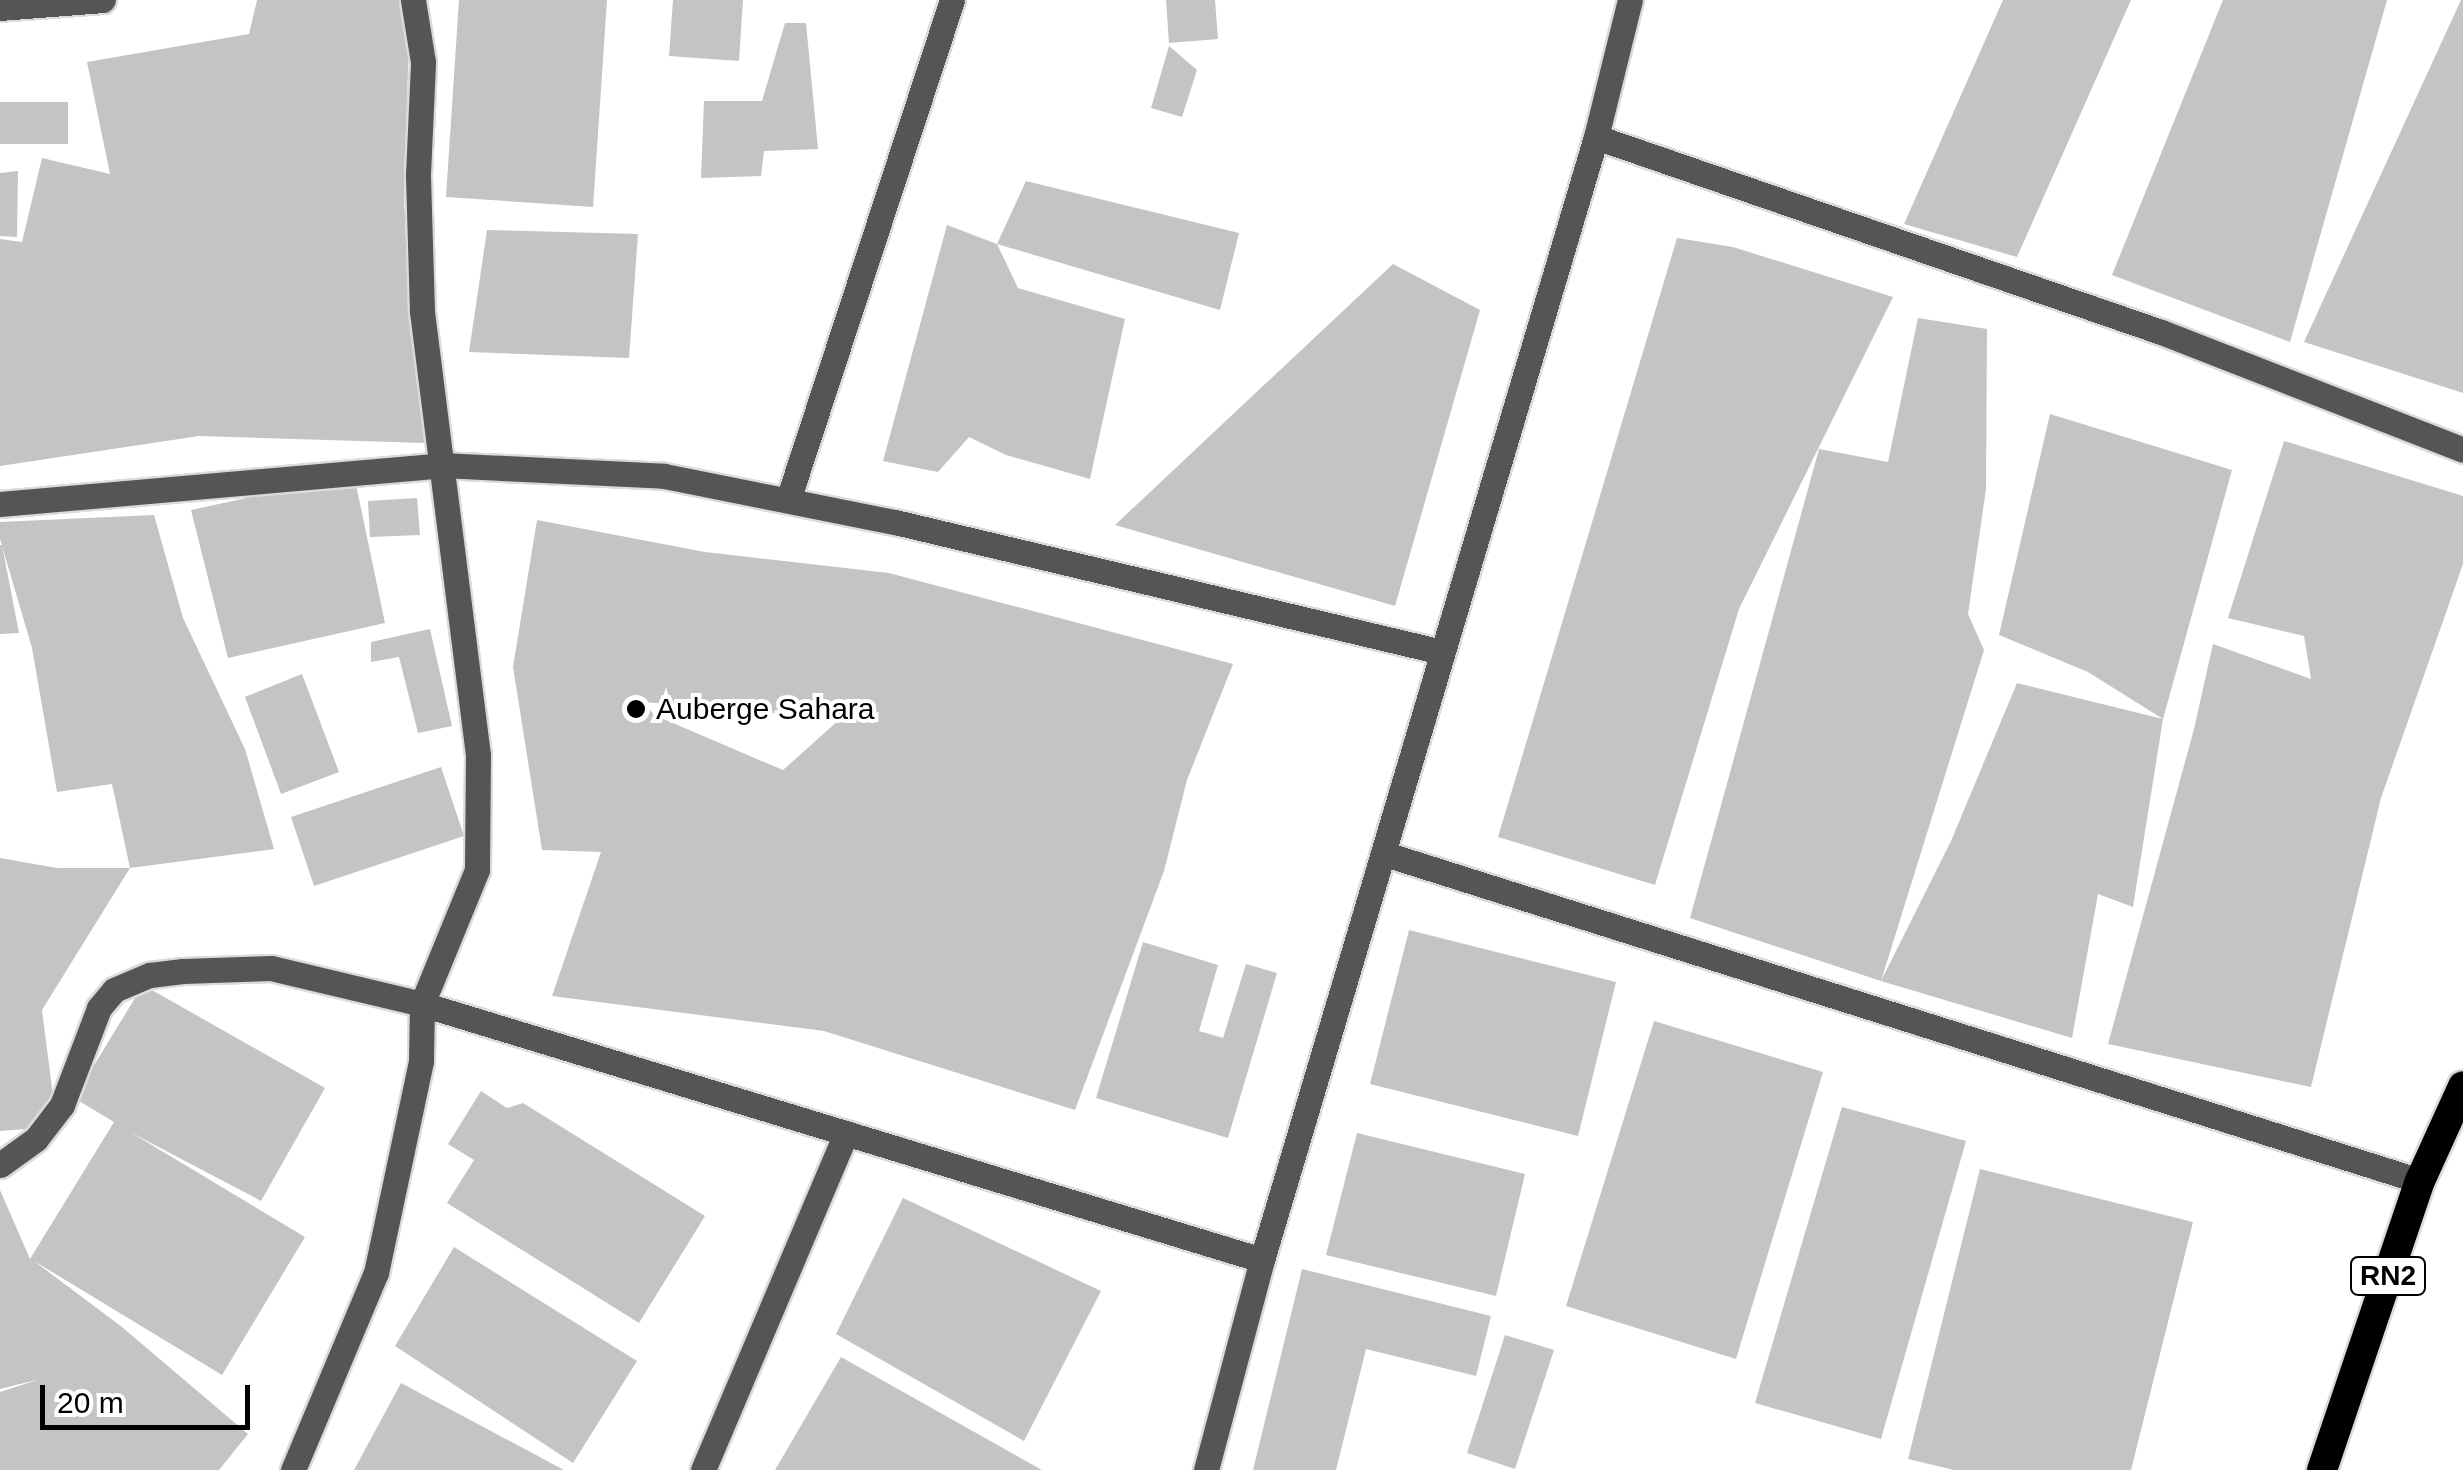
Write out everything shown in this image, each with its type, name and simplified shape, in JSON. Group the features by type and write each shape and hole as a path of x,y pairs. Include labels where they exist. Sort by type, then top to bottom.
{"highway":[{"name":"RN2","path":"2322,1470 2420,1181 2463,1086"}],"street":[{"path":"2,5 103,0"},
{"path":"293,1470 376,1273 420,1061 422,1004 477,870 478,754 422,311 418,174 423,62 412,0"},
{"path":"788,500 952,0"},
{"path":"1206,1470 1262,1260 1386,854 1442,652 1596,137 1630,0"},
{"path":"1596,137 2162,332 2463,450"},
{"path":"0,504 442,465 567,475 664,476 788,500 1442,652"},
{"path":"1386,854 2420,1181"},
{"path":"0,1165 36,1139 62,1106 98,1008 114,990 150,975 271,968 422,1004 1262,1260"},
{"path":"702,1470 846,1133"}],"building":[{"path":"257,0 410,0 404,204 425,443 199,436 0,466 0,239 22,242 42,158 110,174 87,62 249,34"},
{"path":"459,0 607,0 593,207 446,197"},
{"path":"673,0 743,0 739,61 669,56"},
{"path":"1166,0 1215,0 1218,39 1169,43"},
{"path":"2003,0 2131,0 2017,257 1904,224"},
{"path":"2223,0 2387,0 2290,342 2112,275"},
{"path":"2463,0 2463,393 2304,342"},
{"path":"785,23 806,23 818,149 764,151 761,176 701,178 704,101 762,101"},
{"path":"1169,46 1197,70 1182,117 1151,108"},
{"path":"0,102 68,102 68,144 0,144"},
{"path":"18,171 17,237 0,236 0,173"},
{"path":"1026,181 1239,233 1220,310 997,244"},
{"path":"947,225 997,244 1018,288 1125,319 1090,479 1006,455 969,437 938,472 883,461"},
{"path":"487,230 638,234 629,358 469,352"},
{"path":"1677,238 1733,247 1893,297 1739,609 1655,885 1498,837"},
{"path":"1393,264 1480,310 1395,606 1115,525"},
{"path":"1918,318 1987,329 1986,489 1968,614 1984,650 1881,981 1690,918 1819,449 1888,462"},
{"path":"2050,414 2232,470 2163,719 2088,672 1999,635"},
{"path":"2284,441 2463,496 2463,564 2381,798 2311,1087 2108,1044 2194,729 2213,644 2311,679 2304,636 2228,618"},
{"path":"354,475 385,623 228,658 191,510"},
{"path":"417,498 420,535 370,537 368,501"},
{"path":"154,515 183,618 245,749 274,849 130,868 112,784 57,792 32,648 0,539 0,522"},
{"path":"537,520 705,552 889,573 1233,664 1187,780 1164,871 1075,1110 824,1031 552,996 601,852 542,850 513,667","holes":["644,702 840,719 783,770 654,715"]},
{"path":"2,545 19,633 0,634"},
{"path":"430,629 452,726 418,733 399,657 371,662 371,642"},
{"path":"302,674 339,772 281,794 245,697"},
{"path":"2017,683 2163,719 2133,907 2098,894 2072,1038 1881,981 1951,841"},
{"path":"441,767 464,836 314,886 291,817"},
{"path":"0,858 57,868 130,868 42,1010 53,1096 28,1129 0,1131"},
{"path":"1409,930 1616,982 1578,1136 1370,1084"},
{"path":"1143,942 1218,965 1199,1031 1223,1038 1246,964 1277,973 1228,1138 1096,1098"},
{"path":"143,985 325,1088 261,1201 130,1132 305,1237 222,1375 34,1261 122,1327 248,1434 219,1470 0,1470 0,1392 40,1379 0,1389 0,1190 30,1259 114,1122 74,1098"},
{"path":"1654,1021 1823,1072 1736,1359 1566,1306"},
{"path":"481,1091 507,1108 523,1103 705,1216 639,1323 447,1203 474,1160 448,1144"},
{"path":"1842,1107 1966,1141 1881,1439 1755,1403"},
{"path":"1357,1133 1525,1174 1496,1296 1326,1255"},
{"path":"1980,1169 2193,1222 2131,1470 1954,1470 1908,1459"},
{"path":"903,1198 1101,1291 1024,1441 836,1334"},
{"path":"454,1247 637,1361 573,1463 395,1346"},
{"path":"1302,1269 1491,1316 1476,1376 1366,1349 1336,1470 1253,1470"},
{"path":"1505,1335 1554,1350 1515,1469 1467,1453"},
{"path":"841,1357 1042,1470 775,1470"},
{"path":"401,1383 564,1470 354,1470"}],"place":[{"name":"Auberge Sahara","path":"636,709"}]}
